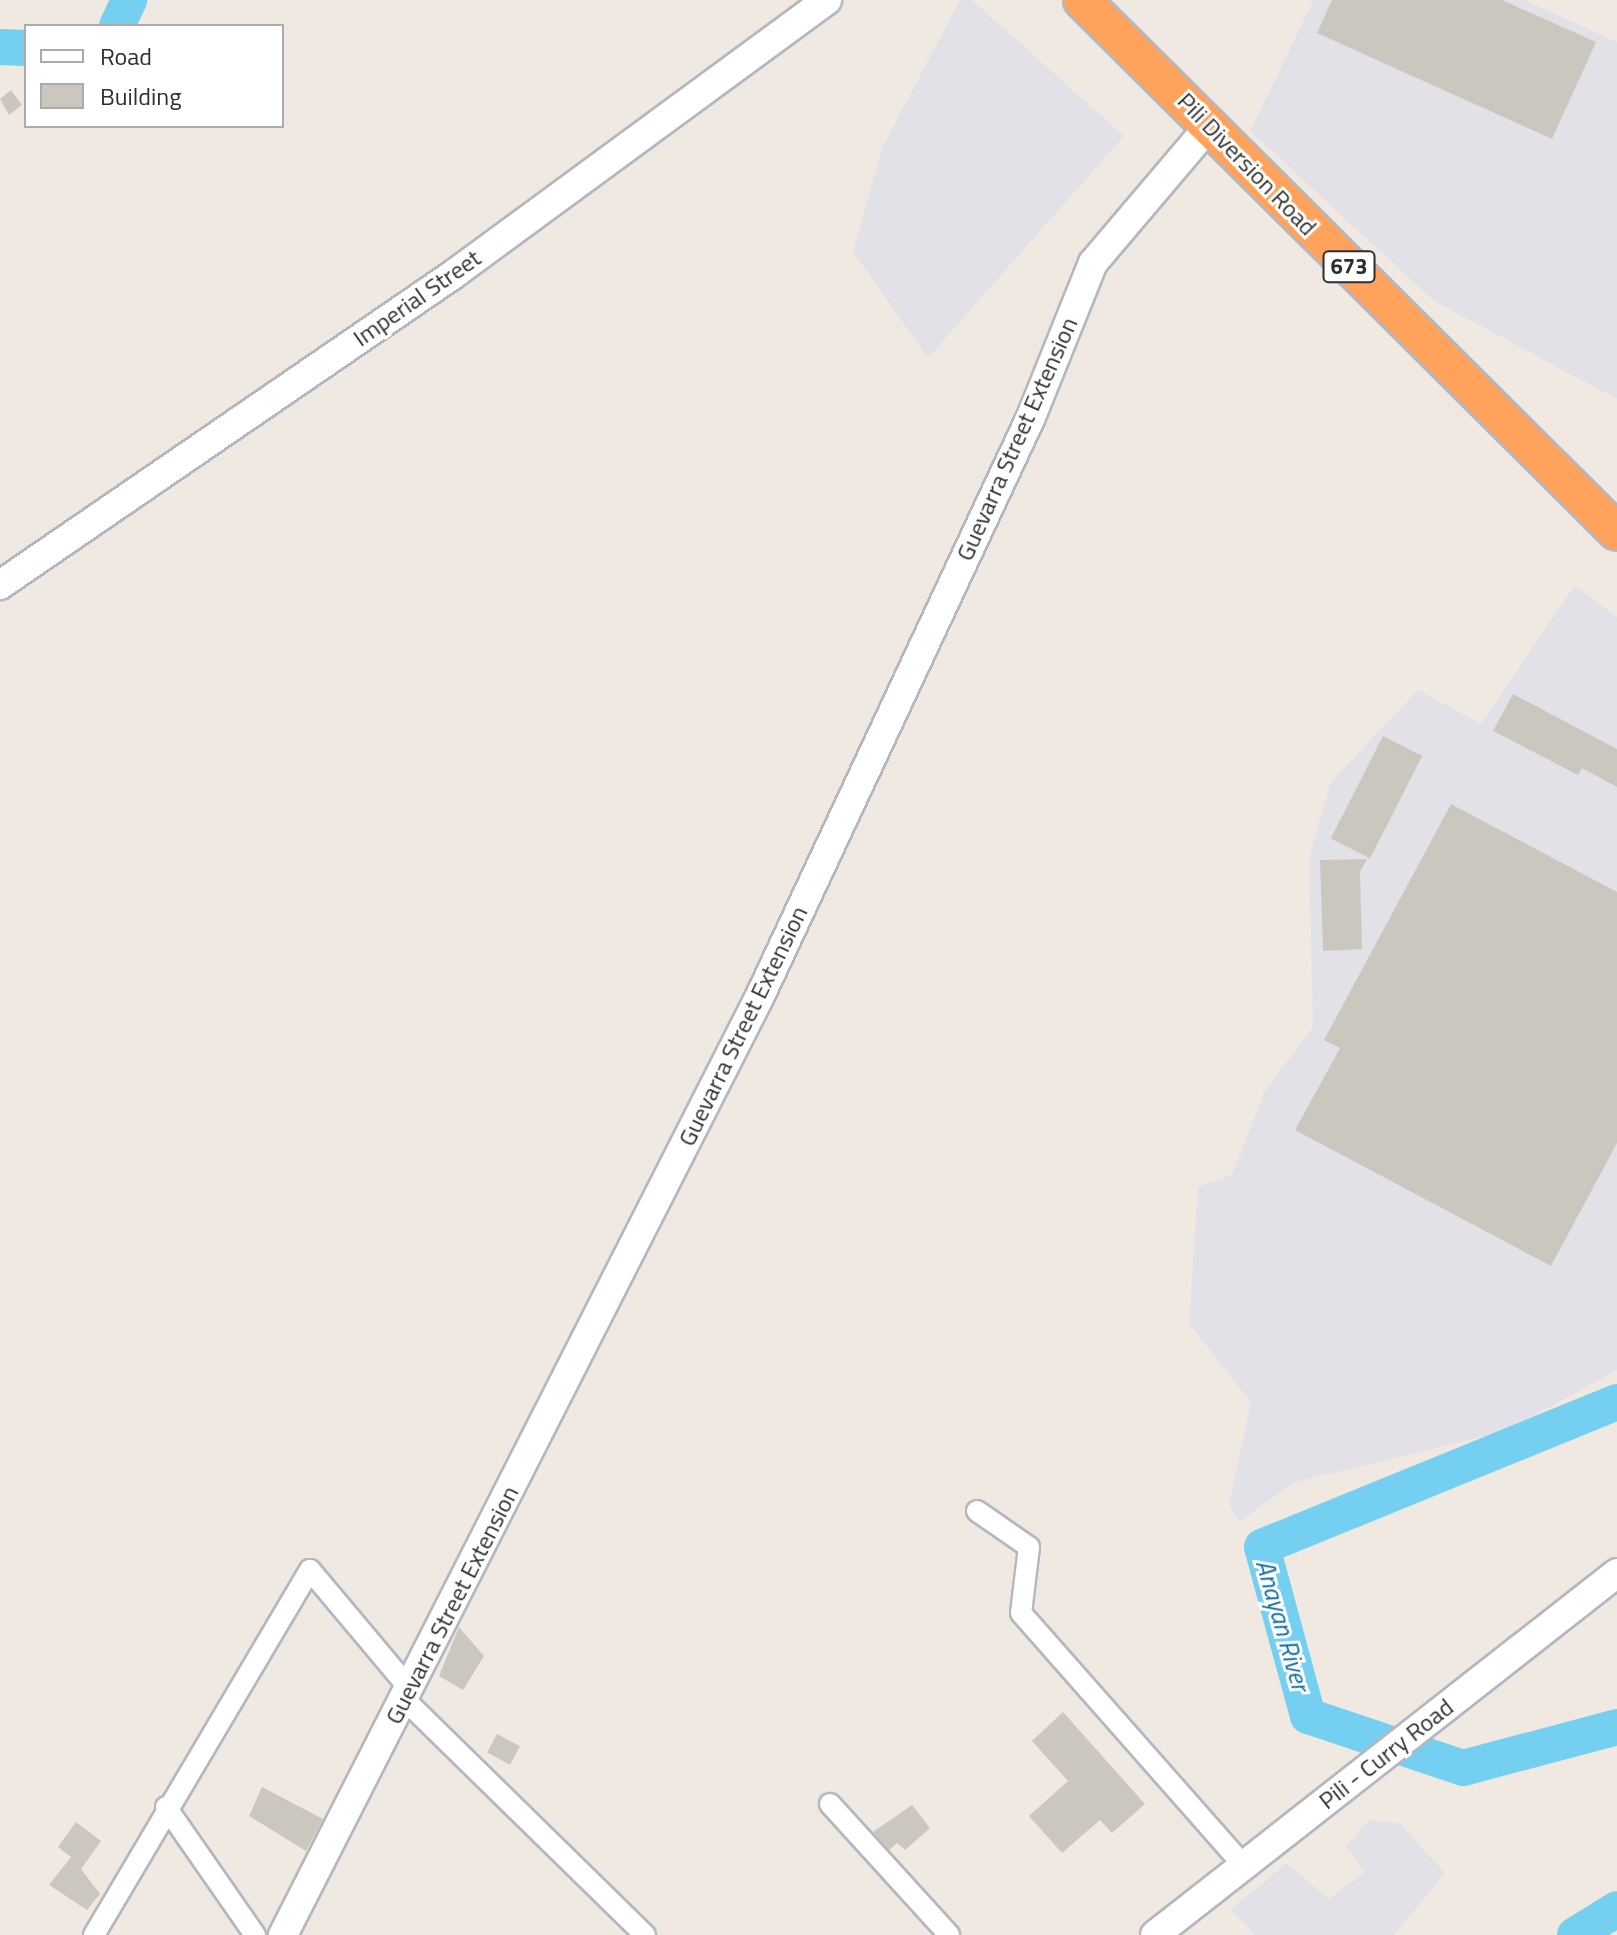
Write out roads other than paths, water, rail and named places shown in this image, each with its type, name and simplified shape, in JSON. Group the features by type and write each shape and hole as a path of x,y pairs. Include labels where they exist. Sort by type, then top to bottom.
{"highway":[{"name":"Pili Diversion Road","path":"1082,0 1617,532"}],"street":[{"name":"Imperial Street","path":"0,585 454,274 827,0"},
{"name":"Guevarra Street Extension","path":"283,1935 760,996 1031,417 1093,263 1209,126"},
{"path":"977,1511 1029,1547 1021,1613 1244,1866"},
{"path":"94,1935 166,1807 310,1570 407,1695 645,1935"},
{"name":"Pili - Curry Road","path":"1155,1935 1617,1573"},
{"path":"830,1804 949,1935"},
{"path":"166,1807 255,1935"}],"waterway":[{"path":"118,24 129,0"},
{"path":"0,47 24,48"},
{"name":"Anayan River","path":"1617,1402 1262,1547 1308,1716 1463,1768 1617,1727"},
{"name":"Anayan River","path":"1575,1935 1617,1909"}]}
